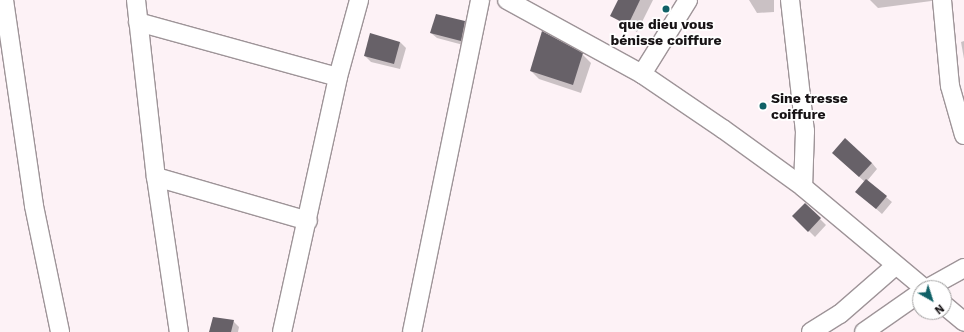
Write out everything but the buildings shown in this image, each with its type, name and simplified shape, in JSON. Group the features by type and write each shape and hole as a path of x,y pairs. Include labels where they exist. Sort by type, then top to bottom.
{"street":[{"path":"4,0 34,206 60,332"},
{"path":"136,0 156,177 179,332"},
{"path":"282,332 308,221 338,77 359,0"},
{"path":"412,332 480,0"},
{"path":"507,0 642,74 803,187 913,280"},
{"path":"642,74 688,0"},
{"path":"790,0 806,131 803,187"},
{"path":"942,0 950,86 964,135"},
{"path":"138,22 338,77"},
{"path":"156,177 308,221"},
{"path":"811,332 840,314 895,266"},
{"path":"942,280 964,268"},
{"path":"864,332 912,299"},
{"path":"952,312 964,322"}],"place":[{"name":"que dieu vous bénisse coiffure","path":"666,9"},
{"name":"Sine tresse coiffure","path":"763,106"}]}
